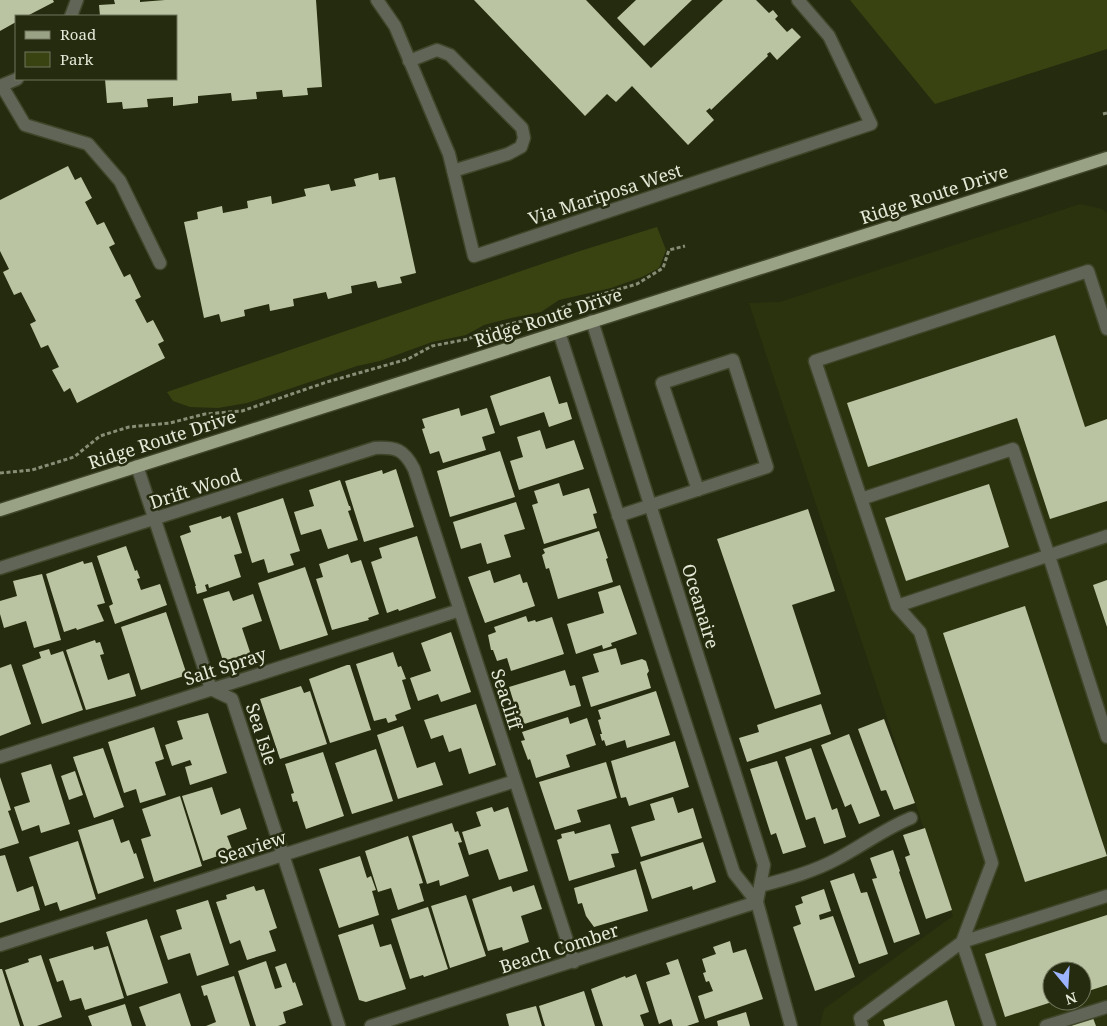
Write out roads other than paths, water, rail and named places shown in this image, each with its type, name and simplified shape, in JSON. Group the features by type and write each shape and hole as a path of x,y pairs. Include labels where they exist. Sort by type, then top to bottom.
{"main road":[{"name":"Ridge Route Drive","path":"0,510 1107,158"}],"street":[{"path":"71,15 77,0"},
{"name":"Via Mariposa West","path":"377,0 395,26 449,154 474,256 871,124 829,36 798,0"},
{"path":"409,61 437,50 450,55 522,128 524,138 521,147 508,154 453,171"},
{"path":"15,80 1,86 24,126 88,144 120,181 160,264"},
{"path":"990,1026 962,942 992,863 920,632 898,606 815,361 1088,271 1107,328"},
{"name":"Oceanaire","path":"592,321 764,865 757,902"},
{"name":"Oceanaire","path":"559,332 734,873 757,902 791,1026"},
{"path":"618,516 698,490 767,467 733,360 662,383 698,490"},
{"name":"Drift Wood","path":"0,568 375,448 401,450"},
{"path":"861,499 1013,449 1107,737"},
{"name":"Seacliff","path":"401,450 410,460 414,469 574,962"},
{"path":"137,466 210,689"},
{"path":"898,606 1107,536"},
{"name":"Salt Spray","path":"0,757 460,610"},
{"name":"Sea Isle","path":"210,689 232,699 339,1026"},
{"name":"Seaview","path":"0,946 515,781"},
{"path":"760,886 797,876 836,860 891,826 911,818"},
{"path":"862,1026 860,1018 962,942 1107,896"},
{"name":"Beach Comber","path":"371,1026 757,902"},
{"path":"1046,1026 1107,1006"}]}
